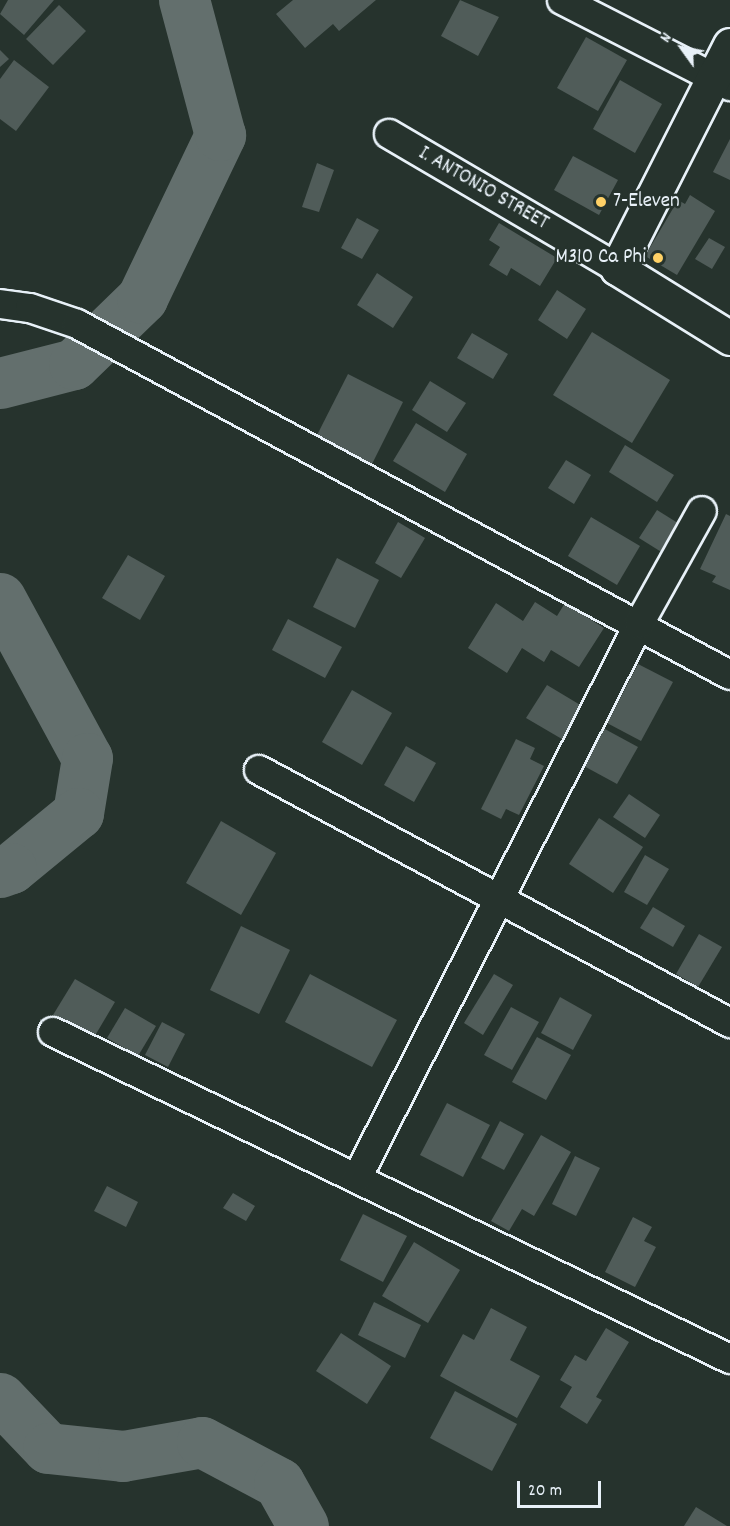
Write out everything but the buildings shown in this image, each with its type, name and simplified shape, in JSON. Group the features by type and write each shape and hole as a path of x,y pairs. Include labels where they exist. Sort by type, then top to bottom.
{"street":[{"path":"562,0 722,82"},
{"path":"617,268 722,82 730,45"},
{"name":"I. ANTONIO STREET","path":"389,134 617,268 730,338"},
{"path":"0,304 30,308 77,324 639,624 730,675"},
{"path":"357,1178 639,624 702,511"},
{"path":"259,770 497,900 730,1023"},
{"path":"53,1032 730,1359"}],"waterway":[{"path":"0,383 74,364 142,298 220,135 184,0"},
{"path":"0,598 87,758 78,813 11,868 0,872"},
{"path":"0,1398 48,1448 123,1456 202,1442 279,1483 303,1526"}],"place":[{"name":"7-Eleven","path":"601,202"},
{"name":"M310 Ca Phi","path":"658,258"}]}
